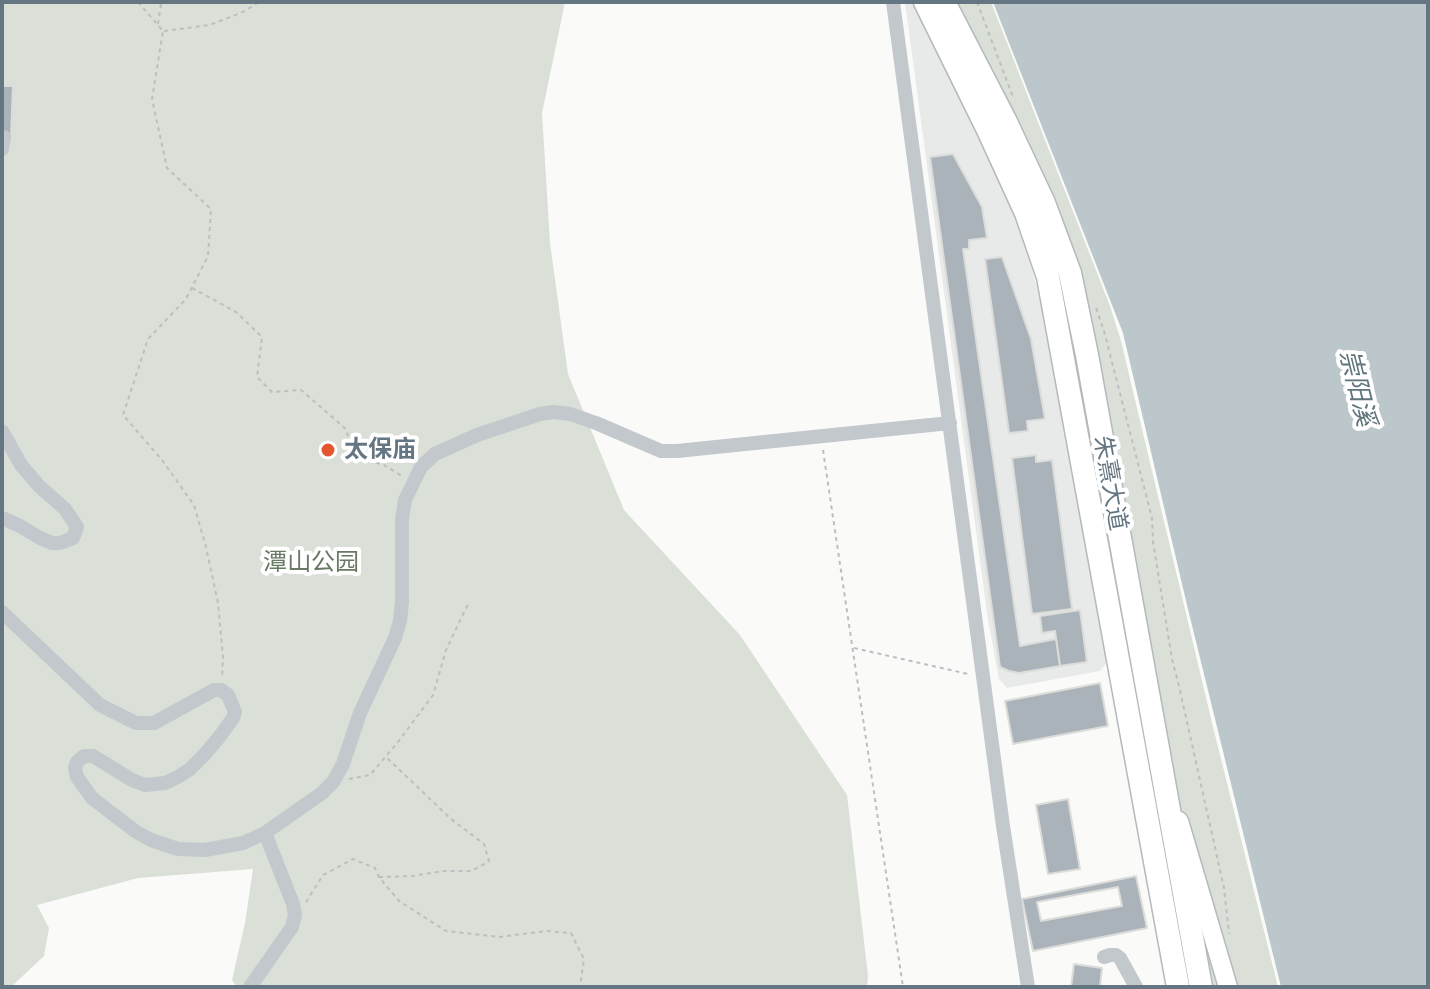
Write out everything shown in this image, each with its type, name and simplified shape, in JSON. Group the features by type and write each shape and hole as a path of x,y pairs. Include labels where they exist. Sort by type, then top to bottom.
{"highway":[{"name":"朱熹大道","path":"925,2 1026,213 1048,277 1178,987"},
{"name":"朱熹大道","path":"944,2 1044,203 1070,273 1201,987"}],"main road":[{"path":"1159,755 1228,987"}],"street":[{"path":"893,2 1003,826 1028,987"},
{"path":"2,612 100,705 136,723 154,723 214,690 228,695 235,712 233,718 205,754 178,777 165,783 145,785 93,756 84,756 77,762 77,777 92,798 151,840 178,849 205,850 243,843 265,833 322,793 333,782 343,764 360,713 395,638 402,602 402,519 405,500 421,467 435,454 477,435 554,412 596,423 661,451 950,423"},
{"path":"2,431 21,465 65,509 77,527 73,538 52,543 2,518"},
{"path":"250,987 292,927 295,915 265,833"},
{"path":"1104,957 1120,958 1136,987"}],"path":[{"path":"138,2 163,31 152,99 167,168 211,209 208,256 186,299 148,339 123,415 162,460 194,505 218,603 223,657 221,690"},
{"path":"158,25 160,2"},
{"path":"163,31 210,25 259,2"},
{"path":"191,288 236,312 262,337 257,377 272,392 301,390 346,429 354,457 384,465 413,483"},
{"path":"821,436 903,987"},
{"path":"333,782 370,775 433,695 446,650 469,602"},
{"path":"852,647 983,678"},
{"path":"379,877 472,871 489,861 484,844 451,819 386,757"},
{"path":"295,915 323,875 353,859 375,868 399,901 446,931 500,937 547,931 571,933 584,959 580,987"}],"shaded area":[{"path":"905,2 913,2 923,18 993,158 1024,242 1043,309 1108,661 1100,671 1007,688 999,679 988,620"}],"green space":[{"name":"潭山公园","path":"2,2 565,2 542,113 550,243 568,374 624,510 740,635 847,795 867,987 237,987 232,980 253,869 138,878 37,905 49,928 44,956 11,987 2,987"},
{"path":"949,2 991,2 1110,306 1278,987 1210,987 1071,262"}],"water":[{"name":"崇阳溪","path":"993,2 1428,2 1428,987 1281,987 1123,333"}],"building":[{"path":"2,86 13,86 11,136 2,136"},
{"path":"953,154 982,207 987,238 969,240 969,249 963,249 1020,646 1056,639 1060,666 1019,673 1000,667 930,157"},
{"path":"1002,257 1031,339 1045,419 1027,421 1028,431 1009,433 985,259"},
{"path":"1036,455 1036,462 1052,460 1072,609 1032,614 1012,458"},
{"path":"1080,610 1087,662 1060,666 1055,631 1042,633 1040,616"},
{"path":"1100,683 1108,726 1013,744 1005,701"},
{"path":"1068,799 1080,869 1048,874 1036,805"},
{"path":"1136,876 1147,928 1033,951 1022,899"},
{"path":"1118,887 1122,906 1041,921 1037,902"},
{"path":"1074,964 1102,968 1100,987 1071,987"}],"place":[{"name":"太保庙","path":"328,450"}]}
